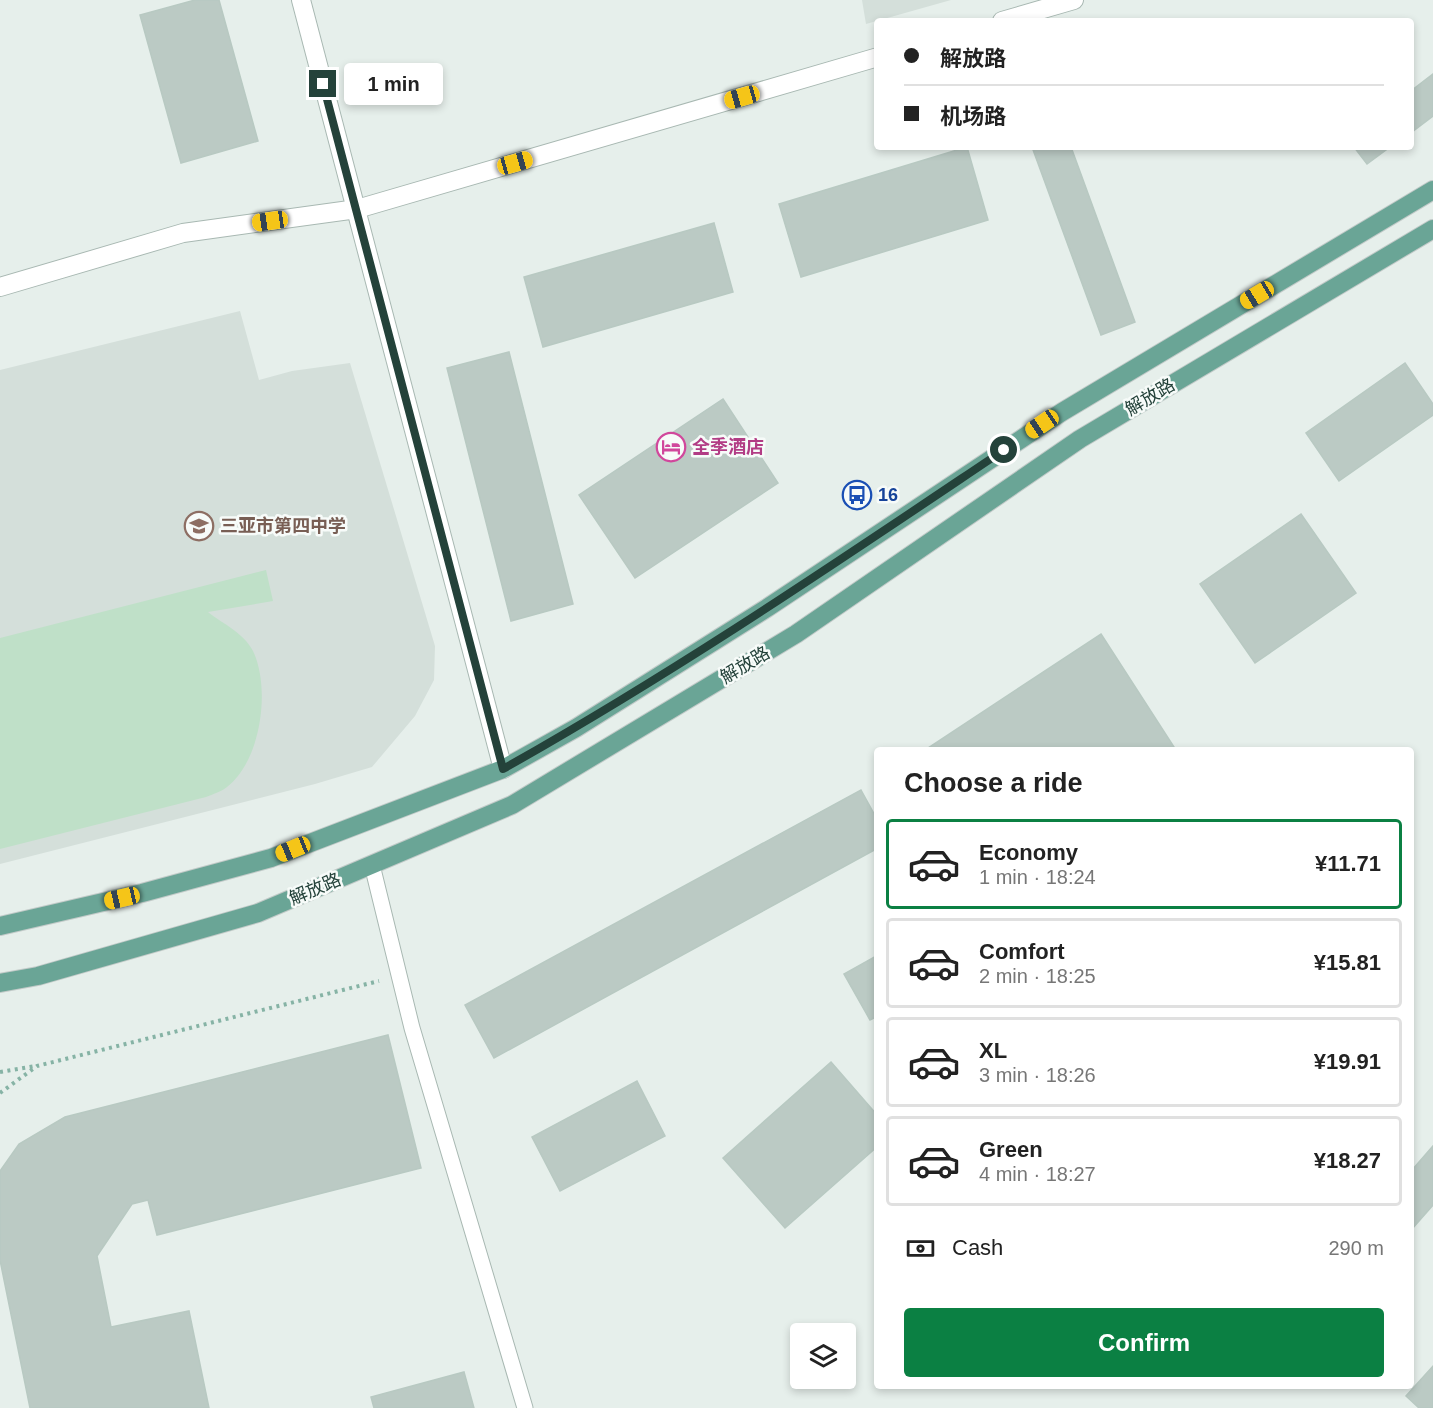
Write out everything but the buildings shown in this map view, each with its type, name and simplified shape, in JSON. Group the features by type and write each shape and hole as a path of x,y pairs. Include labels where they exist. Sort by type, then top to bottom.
{"main road":[{"name":"解放路","path":"0,926 142,893 271,858 503,769 576,728 767,608 1062,412 1433,190"},
{"name":"解放路","path":"0,983 38,976 258,913 512,805 796,634 1080,439 1433,229"}],"street":[{"path":"301,0 503,769"},
{"path":"1012,18 1074,0"},
{"path":"0,287 183,233 357,209 874,58"}],"lane":[{"path":"372,865 412,1028 525,1408"}],"path":[{"path":"0,1072 37,1066 399,976"},
{"path":"0,1093 37,1066"}],"shaded area":[{"path":"862,0 951,0 887,18 874,18 874,22 866,24"},
{"name":"三亚市第四中学","path":"240,311 259,380 292,371 350,363 435,646 434,680 415,716 372,767 315,784 0,864 0,370"}],"green space":[{"path":"266,570 273,601 208,612 244,639 253,651 258,666 262,703 259,723 255,742 239,775 225,789 206,797 0,849 0,638"}],"place":[{"name":"全季酒店","path":"671,447"},
{"name":"16","path":"857,495"},
{"name":"三亚市第四中学","path":"199,526"}],"route":[{"path":"323,84 503,769 576,728 767,608 1004,450"}]}
